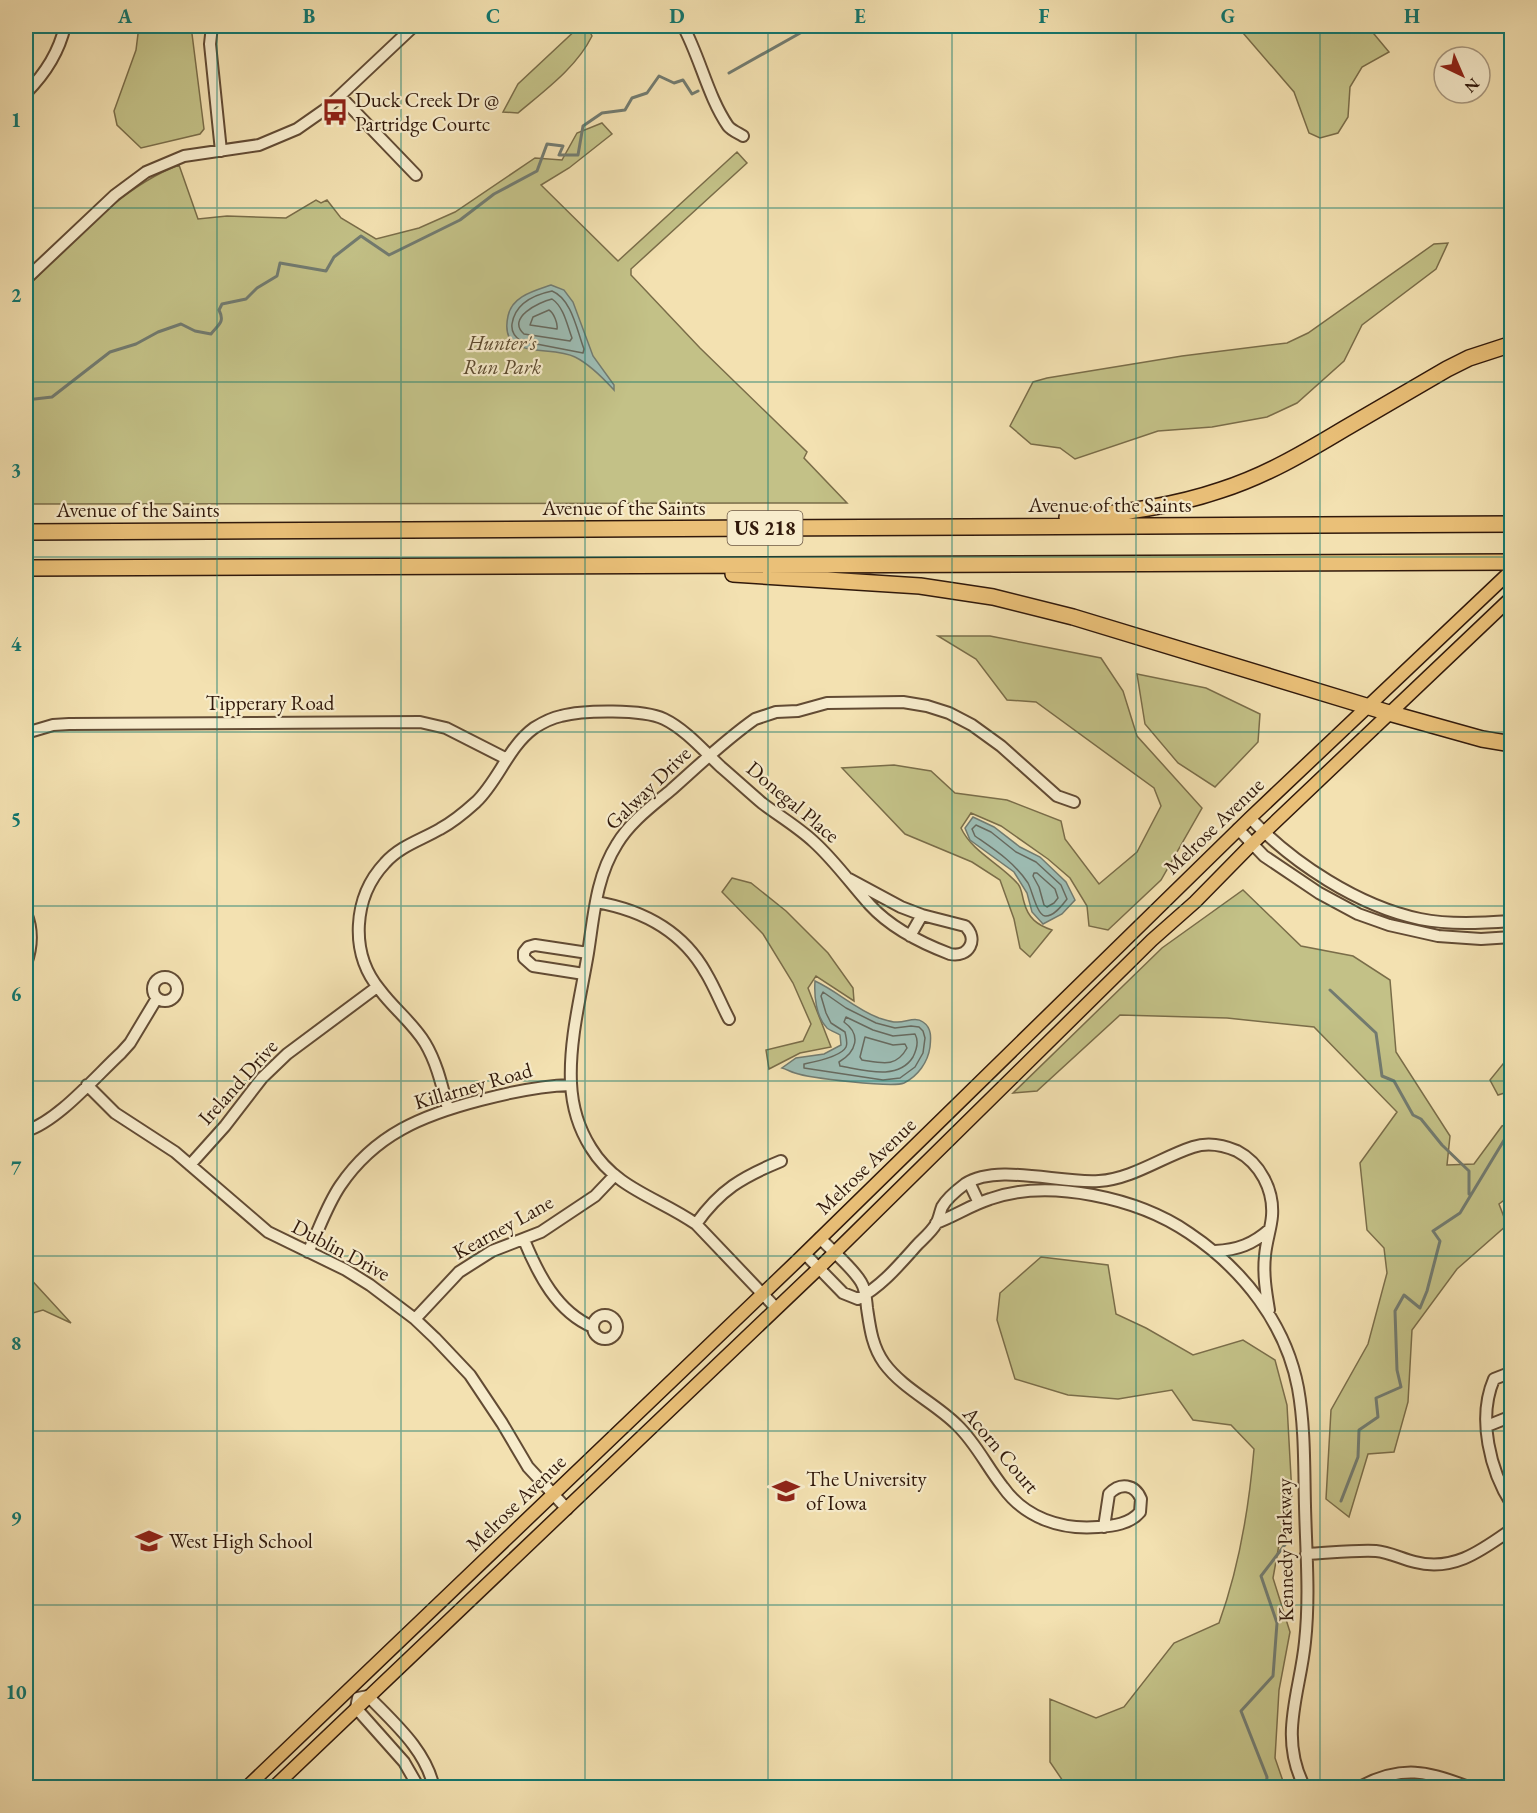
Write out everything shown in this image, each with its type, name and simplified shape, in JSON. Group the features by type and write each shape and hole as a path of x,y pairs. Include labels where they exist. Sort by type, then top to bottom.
{"highway":[{"path":"740,528 1078,516 1168,505 1222,490 1274,469 1447,369 1469,358 1512,344"},
{"name":"Avenue of the Saints","path":"26,532 1508,524"},
{"name":"US 218","path":"26,568 1512,562"},
{"path":"622,566 920,586 993,597 1073,617 1389,713 1482,739 1512,744"}],"main road":[{"name":"Melrose Avenue","path":"246,1788 805,1254 1238,829 1512,570"},
{"name":"Melrose Avenue","path":"273,1788 819,1268 1152,940 1195,902 1252,844 1512,597"}],"street":[{"path":"26,93 50,64 57,51 64,26"},
{"path":"212,26 210,44 221,151"},
{"path":"683,26 729,128 743,136"},
{"path":"26,279 115,195 146,172 184,156 259,145 281,137 313,120 340,96 406,28"},
{"path":"340,96 416,175"},
{"name":"Galway Drive","path":"776,1308 696,1224 642,1195 615,1176 592,1149 577,1116 571,1085 572,1055 596,902 604,869 625,833 745,726 765,715 798,711 827,703 903,702 949,713 972,725 1001,746 1057,796 1074,802"},
{"name":"Donegal Place","path":"448,1109 438,1071 425,1042 377,987 363,959 360,944 360,915 368,887 376,873 397,852 444,827 478,800 489,788 522,738 533,729 559,716 581,713 639,712 655,715 674,725 763,803 816,844 871,906 910,936 957,955 963,953 972,944 969,930 965,926 922,915 879,896 849,879"},
{"name":"Tipperary Road","path":"26,734 53,725 69,723 420,722 446,728 507,759"},
{"path":"1250,818 1275,843 1320,876 1384,909 1422,919 1472,923 1512,921"},
{"path":"1238,829 1274,862 1319,893 1358,914 1389,925 1438,936 1481,939 1512,937"},
{"path":"596,902 639,912 669,930 683,942 706,972 729,1019"},
{"path":"26,913 31,932 26,964"},
{"path":"910,936 922,915"},
{"path":"584,974 533,966 524,958 524,952 528,946 535,945 588,953"},
{"name":"Ireland Drive","path":"190,1165 225,1126 262,1078 287,1054 377,987"},
{"path":"26,1131 52,1118 130,1043 157,998"},
{"name":"Dublin Drive","path":"87,1084 115,1113 168,1147 268,1232 346,1270 415,1319 470,1375 493,1408 528,1467 567,1509"},
{"name":"Killarney Road","path":"308,1252 339,1186 369,1152 406,1125 448,1109 526,1088 571,1085"},
{"name":"Kennedy Parkway","path":"866,1295 880,1286 936,1223 943,1206 969,1182 990,1174 1004,1173 1109,1181 1129,1175 1194,1147 1217,1145 1230,1148 1249,1160 1264,1178 1272,1201 1265,1256 1270,1314"},
{"path":"696,1224 726,1189 753,1173 781,1161"},
{"name":"Kearney Lane","path":"415,1319 459,1272 492,1251 541,1232 595,1196 615,1176"},
{"path":"1087,1181 1087,1194"},
{"path":"969,1182 979,1203"},
{"name":"Kennedy Parkway","path":"936,1223 979,1203 1024,1191 1087,1194 1113,1199 1147,1210 1180,1227 1215,1251 1242,1278 1270,1314 1293,1369 1302,1415 1308,1611 1300,1677 1291,1718 1291,1736 1297,1768 1305,1788"},
{"path":"1215,1251 1243,1247 1257,1240 1270,1229"},
{"path":"805,1254 850,1298 858,1299 866,1295 861,1281 820,1238"},
{"path":"524,1240 539,1272 556,1298 572,1315 593,1327"},
{"name":"Acorn Court","path":"866,1295 872,1339 885,1364 902,1381 959,1427 1013,1499 1033,1515 1058,1525 1082,1529 1104,1527"},
{"path":"1512,1372 1494,1379 1488,1398 1487,1426 1490,1460 1512,1505"},
{"path":"1487,1426 1512,1416"},
{"path":"1306,1554 1375,1551 1427,1565 1439,1565 1465,1559 1478,1553 1512,1529"},
{"path":"368,1696 422,1756 432,1776 434,1788"},
{"path":"356,1708 404,1762 418,1788"},
{"path":"1358,1788 1391,1774 1422,1772 1439,1775 1471,1788"}],"green space":[{"path":"139,26 191,26 204,129 200,134 141,148 117,125 114,111 136,50"},
{"path":"580,26 587,26 592,36 578,58 518,113 503,112 518,84"},
{"path":"1237,26 1361,26 1369,28 1389,52 1362,67 1350,87 1348,117 1338,133 1320,138 1309,133 1294,92"},
{"name":"Hunter's Run Park","path":"602,123 612,134 569,168 541,185 618,261 737,152 747,163 631,269 631,275 700,348 807,452 804,458 847,503 26,504 26,288 97,219 136,188 179,165 198,219 227,216 286,218 316,200 321,203 327,200 341,218 376,239 419,228 455,212 535,158 562,160 577,133"},
{"path":"1448,243 1436,269 1362,325 1344,361 1297,403 1267,417 1212,427 1158,431 1075,459 1060,448 1031,444 1010,426 1033,382 1182,356 1287,343 1308,333 1434,244"},
{"path":"938,636 990,636 1101,658 1123,691 1137,736 1202,808 1161,880 1108,930 1089,926 1087,906 1070,878 1048,859 1001,826 971,813 961,828 966,836 979,851 1018,884 1026,908 1034,920 1052,930 1030,957 1020,948 1014,919 1000,880 972,862 905,834 842,768 894,765 931,771 955,793 1007,800 1061,821 1065,839 1099,884 1137,852 1161,806 1154,788 1036,702 1007,700 976,659"},
{"path":"1137,674 1206,688 1260,714 1258,742 1215,787 1178,763 1145,724"},
{"path":"732,878 751,883 786,911 828,953 853,988 854,1001 816,976 808,988 831,1047 800,1053 769,1069 766,1050 803,1041 811,1024 793,983 763,934 722,892"},
{"path":"1243,890 1301,946 1353,956 1390,980 1396,1052 1450,1136 1447,1165 1474,1164 1502,1126 1511,1123 1511,1195 1499,1204 1507,1225 1457,1269 1412,1330 1408,1402 1394,1452 1368,1454 1349,1517 1326,1499 1331,1410 1368,1344 1387,1273 1384,1248 1367,1230 1360,1163 1397,1112 1314,1027 1227,1018 1120,1015 1037,1091 1013,1093 1162,948"},
{"path":"1511,1054 1511,1091 1498,1095 1490,1080"},
{"path":"1041,1257 1108,1265 1116,1314 1193,1355 1243,1340 1275,1360 1287,1405 1292,1495 1282,1528 1273,1578 1290,1632 1279,1690 1275,1758 1285,1787 1067,1787 1050,1762 1050,1699 1096,1718 1124,1707 1174,1643 1219,1623 1242,1538 1254,1449 1231,1425 1193,1420 1172,1390 1118,1399 1068,1395 1015,1379 997,1320 1000,1293"},
{"path":"26,1274 71,1323 43,1310 26,1315"}],"water":[{"path":"551,285 564,290 573,302 593,356 614,385 614,390 591,368 575,357 565,353 529,349 518,346 511,340 507,330 510,309 525,295"},
{"path":"973,817 994,827 1020,847 1040,857 1066,882 1075,900 1062,914 1043,924 1032,912 1027,893 1014,872 970,840 965,828"},
{"path":"815,981 879,1018 896,1022 920,1020 926,1024 930,1033 930,1047 925,1063 918,1072 904,1083 884,1084 816,1077 782,1068 796,1058 824,1054 841,1045 840,1035 827,1028 820,1018 815,1000"}],"waterway":[{"path":"729,73 802,32 805,26"},
{"path":"26,400 52,397 110,352 136,344 158,332 181,324 195,331 211,334 221,320 219,310 222,304 246,299 257,288 277,276 280,263 326,271 334,257 361,236 389,255 460,220 494,194 537,171 547,144 563,146 559,155 578,155 583,126 602,113 625,110 632,98 647,93 659,76 674,83 683,80 692,94 698,91"},
{"path":"26,425 31,428 26,451"},
{"path":"1330,990 1376,1033 1382,1076 1394,1081 1413,1115 1421,1119 1442,1145 1469,1171 1469,1194"},
{"path":"1341,1501 1358,1457 1359,1430 1378,1417 1376,1398 1401,1387 1397,1370 1395,1311 1404,1295 1420,1308 1427,1291 1440,1241 1433,1231 1460,1213 1512,1127"},
{"path":"1266,1788 1267,1777 1241,1711 1273,1676 1277,1623 1261,1576 1287,1542"}],"place":[{"name":"Duck Creek Dr @ Partridge Courtc","path":"335,112"},
{"name":"The University of Iowa","path":"786,1491"},
{"name":"West High School","path":"149,1541"}]}
